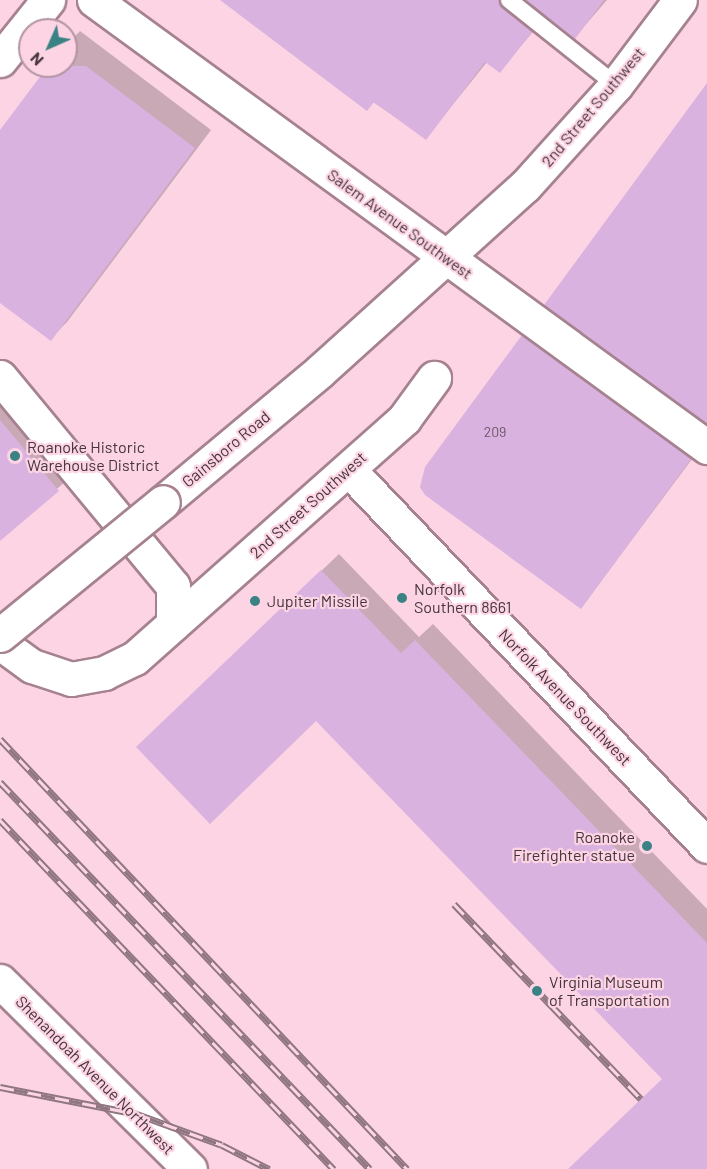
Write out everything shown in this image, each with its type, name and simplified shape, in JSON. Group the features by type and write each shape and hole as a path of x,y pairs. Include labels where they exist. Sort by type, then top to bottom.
{"street":[{"path":"0,60 48,0"},
{"name":"Salem Avenue Southwest","path":"94,0 707,447"},
{"name":"2nd Street Southwest","path":"448,258 525,186 616,85 680,0"},
{"name":"Gainsboro Road","path":"0,635 163,502 448,258"},
{"path":"0,377 173,586 173,624"},
{"name":"2nd Street Southwest","path":"0,643 32,666 70,678 104,673 135,658 404,419 434,378"},
{"name":"Norfolk Avenue Southwest","path":"349,470 707,846"},
{"name":"Shenandoah Avenue Northwest","path":"0,981 190,1169"}],"lane":[{"path":"509,0 616,85"}],"building":[{"path":"220,0 499,0 502,8 532,32 500,73 485,62 426,140 374,102 367,111"},
{"path":"526,0 604,0 575,39"},
{"path":"78,66 86,66 195,148 51,341 0,303 0,130 39,78 78,78"},
{"path":"707,83 707,424 544,305"},
{"path":"522,335 691,459 581,609 425,495 420,487 425,467"},
{"name":"Roanoke Historic Warehouse District","path":"0,420 59,491 0,541"},
{"path":"321,570 401,653 415,640 707,943 707,1169 568,1169 662,1079 316,721 210,824 136,747"}],"railway":[{"path":"0,739 407,1169"},
{"path":"0,782 370,1169"},
{"path":"0,820 334,1169"},
{"path":"454,904 641,1099"},
{"path":"0,1087 137,1114 222,1145 269,1169"}],"place":[{"name":"Roanoke Historic Warehouse District","path":"15,456"},
{"name":"Norfolk Southern 8661","path":"402,598"},
{"name":"Jupiter Missile","path":"255,601"},
{"name":"Roanoke Firefighter statue","path":"647,846"},
{"name":"Virginia Museum of Transportation","path":"537,991"}]}
